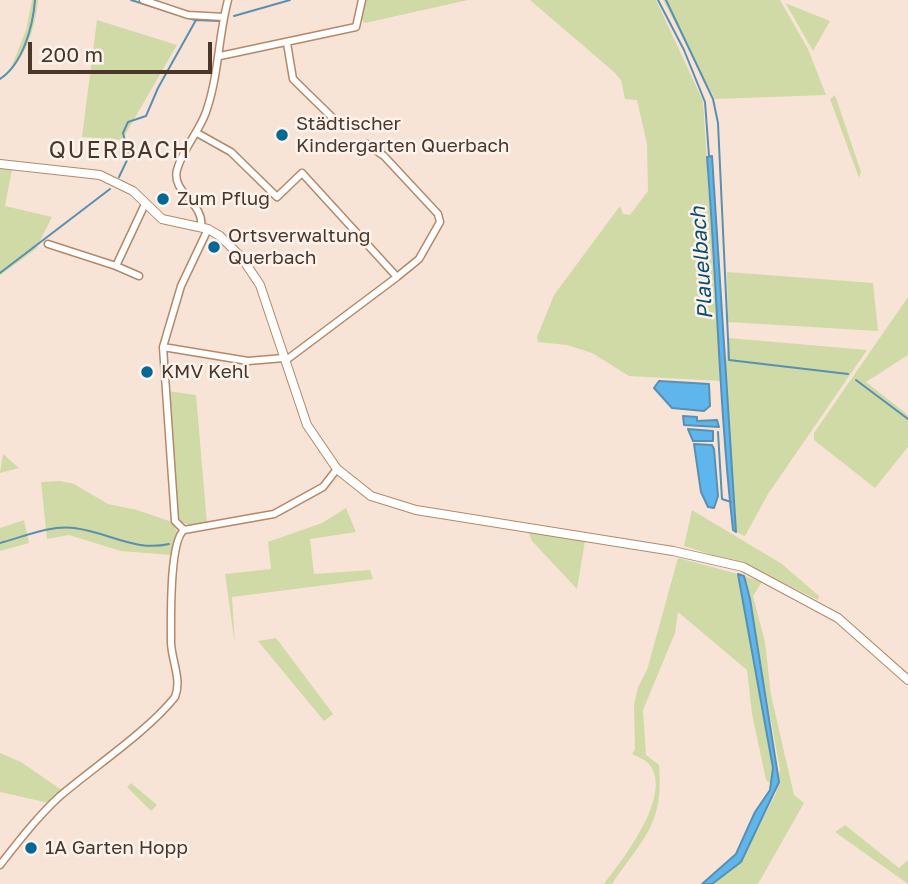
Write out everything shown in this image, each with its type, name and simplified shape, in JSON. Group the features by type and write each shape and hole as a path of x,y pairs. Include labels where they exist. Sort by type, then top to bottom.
{"street":[{"path":"143,0 188,15 225,17"},
{"path":"184,530 176,521 163,347 181,286 205,228 199,211 177,183 176,170 197,133 211,95 228,0"},
{"path":"220,56 356,27 362,0"},
{"path":"287,43 293,79 340,125"},
{"path":"197,133 231,152 277,197 302,173 397,277"},
{"path":"163,347 248,361 284,360 419,259 440,222 438,214 384,156 367,144"},
{"path":"0,164 100,175 121,183 162,219 174,224 205,228 235,251 256,278 307,425 337,469 371,496 416,510 673,551 743,567 838,618 908,680"},
{"path":"116,266 145,204"},
{"path":"48,244 139,276"},
{"path":"0,865 27,835 37,818 167,706 179,687 171,643 174,553 178,536 184,530 274,514 323,487 337,469"}],"green space":[{"path":"32,0 38,0 30,37 22,55 11,68 26,30"},
{"path":"365,0 468,0 365,23 361,19"},
{"path":"530,0 656,0 703,101 721,381 629,376 592,353 567,345 538,342 537,337 554,295 620,206 623,214 630,215 648,191 647,144 637,100 625,99 621,80"},
{"path":"663,0 780,0 808,49 826,95 715,99"},
{"path":"786,4 830,21 813,51"},
{"path":"97,20 177,45 122,140 82,137"},
{"path":"835,95 861,172 859,178 830,99"},
{"path":"0,169 12,169 5,206 52,217 36,249 0,275"},
{"path":"727,272 873,283 878,331 728,322"},
{"path":"908,297 908,355 866,382 908,415 908,447 875,488 814,440 814,433"},
{"path":"729,338 867,350 768,494 745,536 736,532 725,370"},
{"path":"168,391 196,395 207,524 187,524 178,517"},
{"path":"3,454 19,468 0,473"},
{"path":"60,481 74,484 108,504 172,522 177,532 171,555 121,551 69,535 47,539 41,482"},
{"path":"346,508 356,532 310,539 314,574 370,570 373,579 232,597 235,645 225,574 271,569 268,542 322,523"},
{"path":"692,510 782,564 819,596 818,600 753,568 684,546"},
{"path":"24,520 29,543 0,551 0,528"},
{"path":"528,531 585,541 577,589 532,541"},
{"path":"678,558 738,574 773,768 771,784 766,780 752,714 747,670 678,612 675,633 643,710 646,755 659,765 660,785 655,817 642,842 612,884 604,884 644,825 655,790 655,775 647,762 632,754 635,749 634,705 638,687 647,670"},
{"path":"744,576 762,582 753,596 765,642 771,695 794,795 804,803 758,884 712,884 741,862 776,793 780,769"},
{"path":"276,638 333,714 324,721 258,641"},
{"path":"0,753 21,762 63,791 49,803 0,792"},
{"path":"131,783 157,805 151,811 127,787"},
{"path":"845,825 899,868 908,860 908,884 835,832"}],"water":[{"path":"712,156 736,532 733,530 728,483 721,390 707,157"},
{"path":"659,381 709,384 710,406 704,411 672,408 654,388"},
{"path":"683,416 697,417 697,421 717,420 719,427 684,425"},
{"path":"688,429 713,431 713,441 693,441"},
{"path":"694,444 712,445 714,449 718,496 714,508 708,507 701,492"},
{"path":"738,574 744,576 750,599 779,782 741,862 712,884 702,884 736,854 755,812 770,790 773,768"}],"waterway":[{"path":"0,79 21,54 32,21 35,0"},
{"path":"131,0 195,20"},
{"path":"234,16 290,0"},
{"name":"Plauelbach","path":"658,0 684,50 705,102 709,156"},
{"path":"666,0 713,99 718,123 729,360 848,374"},
{"path":"119,177 129,156 123,133 128,122 146,116 158,88 196,20 218,21"},
{"path":"0,273 110,189"},
{"path":"856,380 908,419"},
{"path":"718,432 722,499 731,502"},
{"path":"0,543 46,530 74,528 133,544 169,544"}],"place":[{"name":"Städtischer Kindergarten Querbach","path":"282,135"},
{"name":"Zum Pflug","path":"163,199"},
{"name":"Ortsverwaltung Querbach","path":"214,247"},
{"name":"KMV Kehl","path":"147,372"},
{"name":"1A Garten Hopp","path":"31,848"}],"district":[{"name":"QUERBACH","path":"120,151"}]}
